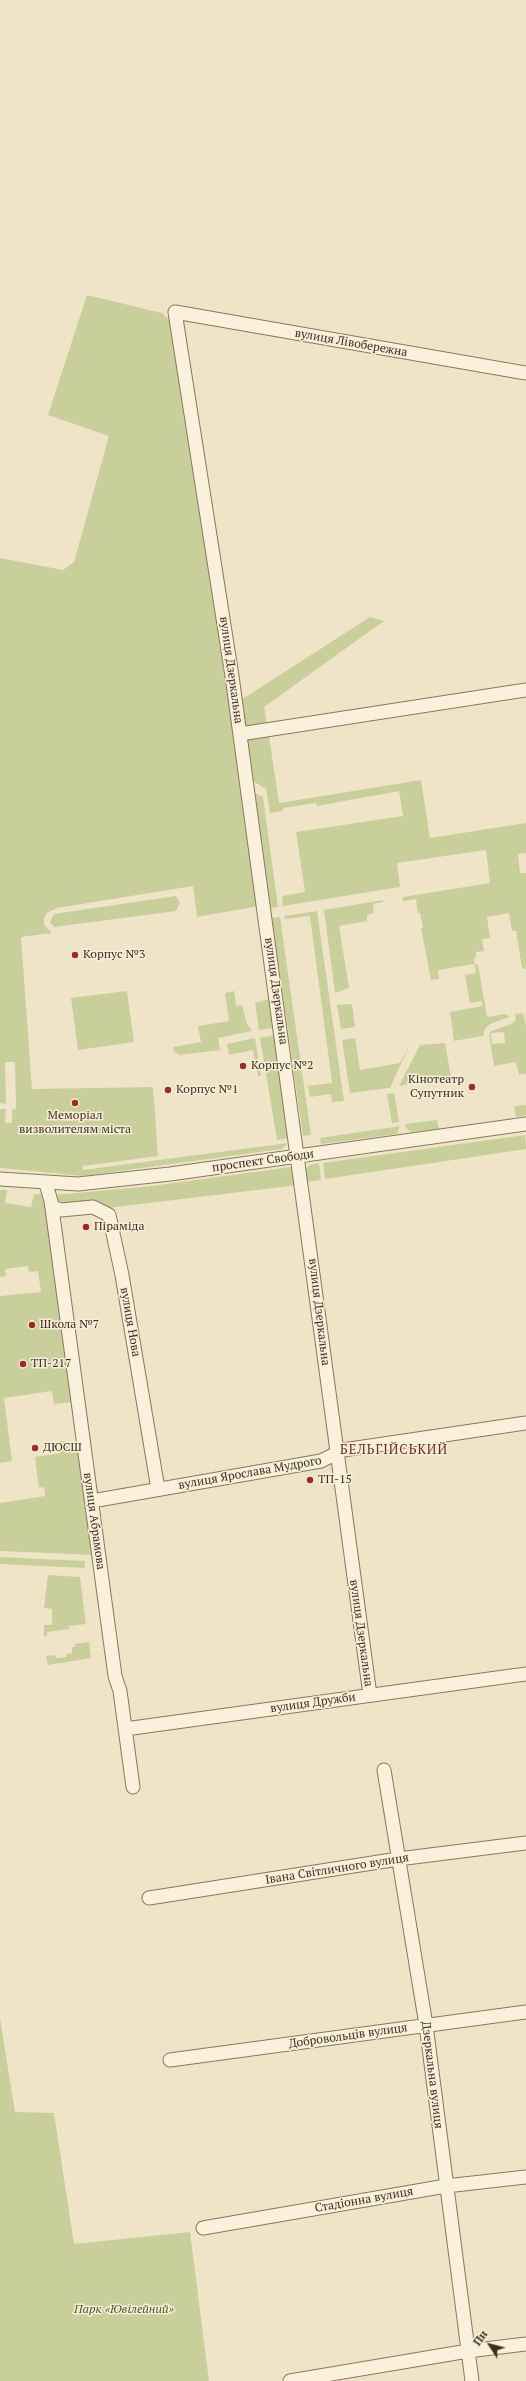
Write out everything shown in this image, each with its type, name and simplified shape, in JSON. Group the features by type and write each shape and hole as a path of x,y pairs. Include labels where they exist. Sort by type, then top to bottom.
{"street":[{"name":"вулиця Лівобережна","path":"175,312 526,373"},
{"name":"вулиця Дзеркальна","path":"175,312 240,734 299,1156 336,1453 370,1695"},
{"path":"240,734 526,690"},
{"name":"проспект Свободи","path":"0,1179 46,1184 78,1184 147,1177 526,1124"},
{"name":"вулиця Абрамова","path":"46,1184 52,1207 115,1676 120,1691 133,1787"},
{"name":"вулиця Нова","path":"52,1207 62,1210 94,1207 109,1215 122,1275 158,1489"},
{"name":"вулиця Ярослава Мудрого","path":"92,1501 321,1461 343,1450 526,1423"},
{"name":"вулиця Дружби","path":"124,1729 526,1674"},
{"name":"Дзеркальна вулиця","path":"384,1770 426,2025 472,2381"},
{"name":"Івана Світличного вулиця","path":"148,1898 398,1859 526,1843"},
{"name":"Добровольців вулиця","path":"170,2060 526,2012"},
{"name":"Стадіонна вулиця","path":"203,2228 446,2186 526,2177"},
{"path":"290,2381 468,2351 526,2344"}],"green space":[{"path":"87,295 162,313 171,322 226,676 258,904 254,907 197,917 193,886 57,908 47,913 44,918 44,925 52,933 21,937 32,1089 153,1087 158,1156 83,1166 83,1170 288,1143 282,1149 83,1176 0,1168 0,1109 6,1109 5,1123 12,1123 12,1110 16,1109 15,1062 5,1062 6,1104 0,1103 0,558 63,570 74,562 109,436 48,415"},
{"path":"370,617 384,621 264,707 267,724 244,728 241,700"},
{"path":"269,736 279,803 421,780 430,838 526,823 526,853 518,854 520,873 526,873 526,969 522,968 516,931 512,931 509,913 487,917 490,938 482,939 484,951 476,952 476,957 474,958 475,965 478,964 487,1017 506,1014 509,1017 490,1024 485,1029 483,1036 454,1041 450,1012 483,1006 481,1001 470,1003 465,975 476,973 474,964 438,970 439,979 431,980 421,928 423,927 420,913 418,913 416,899 403,901 403,897 490,883 486,850 397,863 400,887 283,906 282,896 305,892 296,832 403,816 399,791 317,806 316,803 283,808 283,811 270,813 266,789 253,781 246,740"},
{"path":"255,793 263,797 278,907 271,908"},
{"path":"176,896 180,903 176,911 54,927 50,922 54,914"},
{"path":"383,900 383,902 373,904 374,913 367,915 367,921 339,926 349,988 335,993 324,910"},
{"path":"317,911 344,1101 332,1102 331,1094 310,1097 308,1086 332,1083 310,916 285,919 284,916"},
{"path":"280,917 311,1135 303,1136 272,918"},
{"path":"127,991 134,1042 78,1050 71,998"},
{"path":"234,991 236,1006 242,1005 247,1024 252,1031 218,1038 220,1050 179,1055 174,1051 173,1047 201,1042 198,1026 229,1021 225,993"},
{"path":"269,999 273,1028 259,1030 255,1003"},
{"path":"352,1004 355,1027 341,1029 337,1005"},
{"path":"523,1013 526,1026 526,1074 519,1075 516,1062 494,1066 489,1035 491,1031 511,1024 516,1020 515,1014","holes":["504,1032 505,1043 492,1044 491,1033"]},
{"path":"274,1035 290,1138 277,1140 260,1038"},
{"path":"255,1038 261,1076 258,1076 253,1050 229,1055 227,1044"},
{"path":"355,1038 360,1070 400,1063 410,1044 390,1088 350,1093 342,1040"},
{"path":"445,1043 451,1077 399,1086 420,1045"},
{"path":"394,1093 399,1122 392,1123 387,1094"},
{"path":"526,1105 526,1115 516,1117 514,1106"},
{"path":"437,1120 439,1129 411,1132 406,1128 405,1124"},
{"path":"400,1126 397,1134 321,1144 320,1138"},
{"path":"525,1135 526,1149 325,1179 323,1163"},
{"path":"319,1163 321,1180 306,1182 306,1169 309,1165"},
{"path":"291,1167 295,1169 298,1185 108,1208 58,1204 55,1195 152,1186"},
{"path":"0,1190 7,1190 5,1203 31,1207 34,1194 42,1194 46,1199 73,1402 54,1404 52,1391 4,1398 12,1461 0,1463 0,1296 41,1292 38,1271 29,1272 28,1266 5,1269 6,1276 0,1277"},
{"path":"60,1441 79,1444 94,1555 0,1551 0,1503 45,1496 44,1487 39,1488 35,1457 61,1453"},
{"path":"0,1557 85,1561 85,1568 0,1564"},
{"path":"48,1575 80,1577 86,1624 69,1626 69,1629 47,1632 47,1636 44,1636 44,1625 52,1625 52,1609 44,1608"},
{"path":"89,1642 91,1658 48,1665 46,1656 55,1655 56,1658 67,1657 66,1654 72,1653 72,1647 75,1647 75,1644"},
{"name":"Парк «Ювілейний»","path":"0,2018 15,2112 54,2113 74,2244 190,2232 209,2381 0,2381"}],"place":[{"name":"Корпус №3","path":"75,955"},
{"name":"Корпус №2","path":"243,1066"},
{"name":"Кінотеатр Супутник","path":"472,1087"},
{"name":"Корпус №1","path":"168,1090"},
{"name":"Меморіал визволителям міста","path":"75,1103"},
{"name":"Піраміда","path":"86,1227"},
{"name":"Школа №7","path":"32,1325"},
{"name":"ТП-217","path":"23,1364"},
{"name":"ДЮСШ","path":"35,1448"},
{"name":"ТП-15","path":"310,1480"}],"district":[{"name":"БЕЛЬГІЙСЬКИЙ","path":"394,1450"}]}
